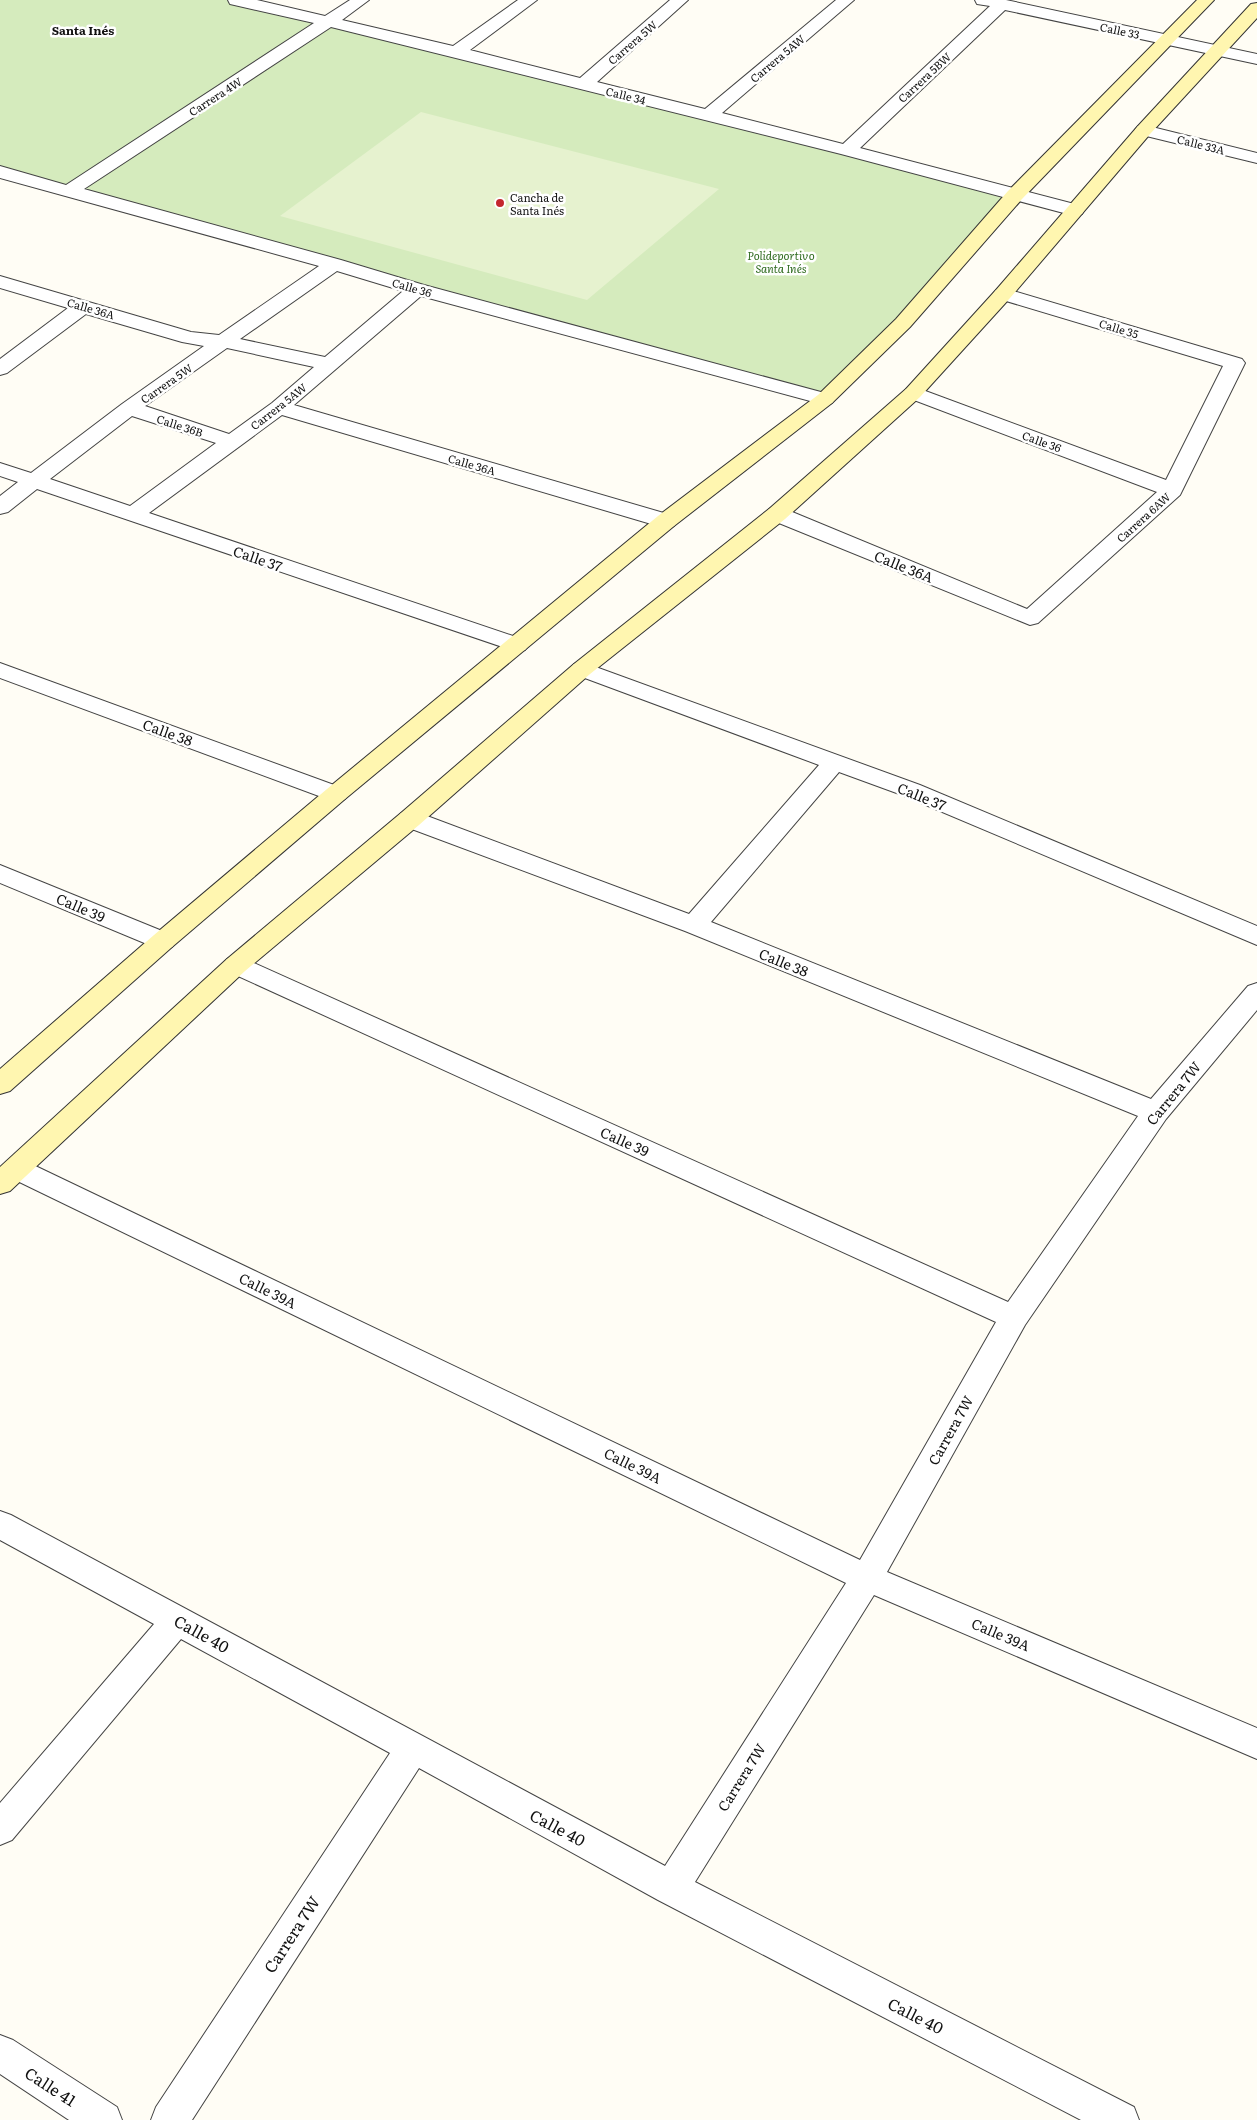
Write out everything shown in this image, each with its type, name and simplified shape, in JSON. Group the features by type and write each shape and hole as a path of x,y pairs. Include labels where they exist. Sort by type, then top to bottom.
{"main road":[{"path":"0,1084 163,941 336,794 666,521 825,398 903,323 1015,195 1206,0"},
{"path":"8,1176 236,965 410,819 582,668 777,514 913,393 1003,294 1144,130 1256,9"}],"street":[{"name":"Calle 34","path":"236,0 584,84 1075,210"},
{"name":"Carrera 4W","path":"69,191 361,0"},
{"path":"456,52 529,0"},
{"name":"Carrera 5W","path":"584,84 680,0"},
{"name":"Carrera 5AW","path":"708,116 846,0"},
{"name":"Calle 33","path":"983,0 1257,59"},
{"name":"Carrera 5BW","path":"847,150 1002,4"},
{"name":"Calle 33A","path":"1144,130 1257,158"},
{"name":"Calle 36","path":"0,172 418,289 825,398"},
{"name":"Carrera 5W","path":"0,507 129,408 226,342 334,264"},
{"name":"Calle 36A","path":"3,285 84,306 189,338 226,342 329,364"},
{"name":"Carrera 5AW","path":"132,515 279,407 418,289"},
{"name":"Calle 35","path":"1003,294 1235,363"},
{"path":"0,369 84,306"},
{"name":"Carrera 6AW","path":"1030,618 1172,490 1235,363"},
{"name":"Calle 36","path":"913,393 1172,490"},
{"name":"Calle 36A","path":"279,407 666,521"},
{"name":"Calle 36B","path":"129,408 231,441"},
{"name":"Calle 37","path":"0,469 517,645"},
{"name":"Calle 36A","path":"777,514 1030,618"},
{"name":"Calle 37","path":"582,668 911,790 1257,936"},
{"name":"Calle 38","path":"0,670 336,794"},
{"path":"694,925 835,762"},
{"name":"Calle 38","path":"410,819 694,925 1156,1112"},
{"name":"Calle 39","path":"0,873 163,941"},
{"name":"Calle 39","path":"236,965 1014,1317"},
{"name":"Carrera 7W","path":"671,1888 867,1578 1014,1317 1156,1112 1257,992"},
{"name":"Calle 39A","path":"8,1176 867,1578 1257,1744"},
{"name":"Calle 40","path":"0,1524 671,1888 1120,2120"},
{"path":"0,1829 178,1619"},
{"name":"Carrera 7W","path":"170,2120 412,1749"},
{"name":"Calle 41","path":"0,2052 103,2120"}],"green space":[{"name":"Polideportivo Santa Inés","path":"0,0 232,0 1013,195 826,398 0,171"},
{"name":"Cancha de Santa Inés","path":"421,112 719,189 587,300 280,216"}],"place":[{"name":"Cancha de Santa Inés","path":"500,203"}],"district":[{"name":"Santa Inés","path":"83,30"}]}
